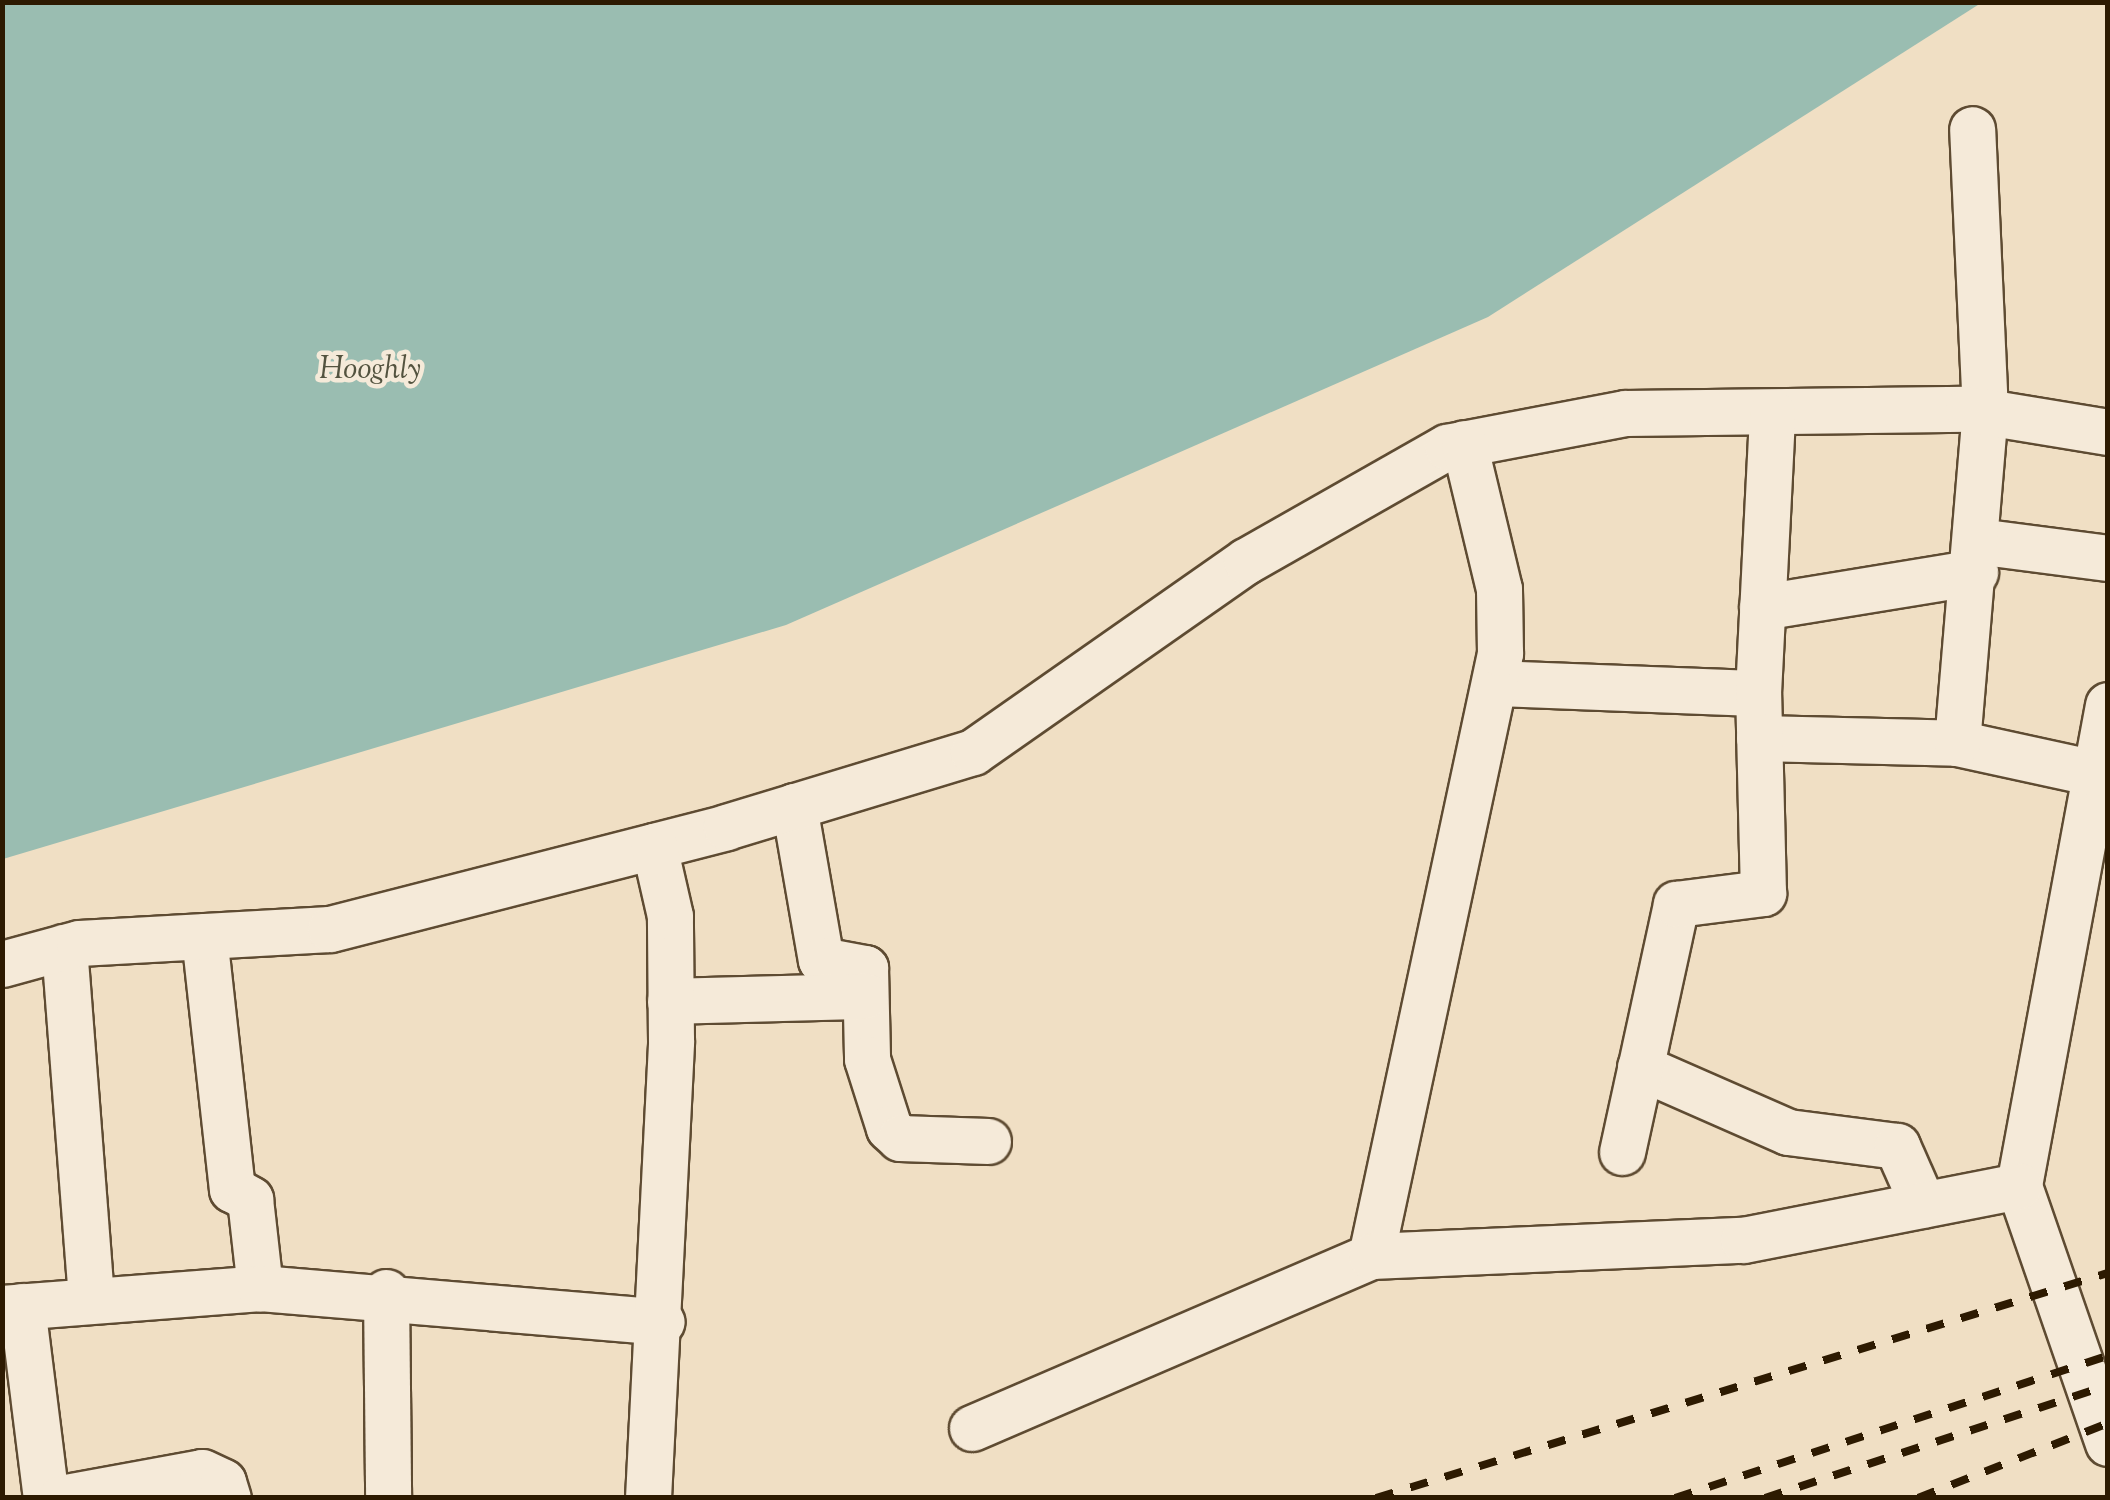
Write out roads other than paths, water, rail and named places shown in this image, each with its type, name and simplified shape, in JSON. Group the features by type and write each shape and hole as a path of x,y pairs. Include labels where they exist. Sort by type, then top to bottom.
{"street":[{"path":"1956,743 1976,557 1985,412 1972,129"},
{"path":"1622,1152 1676,904 1763,893 1758,693 1772,412"},
{"path":"2,964 64,947 330,929 654,846 973,752 1246,561 1464,443 1625,414 1985,412 2108,432"},
{"path":"1371,1256 1495,683 1499,589 1464,443"},
{"path":"1762,607 1976,557 2108,558"},
{"path":"1495,683 1758,693"},
{"path":"2108,705 2091,884 2019,1186 2108,1443"},
{"path":"1758,738 1956,743 2097,797"},
{"path":"794,806 821,960 864,965 867,1059 893,1135 988,1141"},
{"path":"648,1498 662,1322 670,1001 666,888 654,846"},
{"path":"204,936 232,1188 250,1199 260,1288"},
{"path":"64,947 91,1295"},
{"path":"670,1001 865,996"},
{"path":"1640,1067 1788,1132 1898,1146 1922,1205"},
{"path":"972,1428 1371,1256 1638,1251 2019,1186"},
{"path":"46,1498 12,1307 91,1295 260,1288 386,1292 662,1322"},
{"path":"386,1292 388,1498"},
{"path":"61,1498 139,1491 202,1472 223,1482 228,1498"}],"water":[{"name":"Hooghly","path":"3,2 1981,3 1488,317 786,625 3,859"}],"railway":[{"path":"1376,1498 2108,1273"},
{"path":"1675,1498 2108,1356"},
{"path":"1765,1498 2108,1385"},
{"path":"1918,1498 2108,1423"}]}
